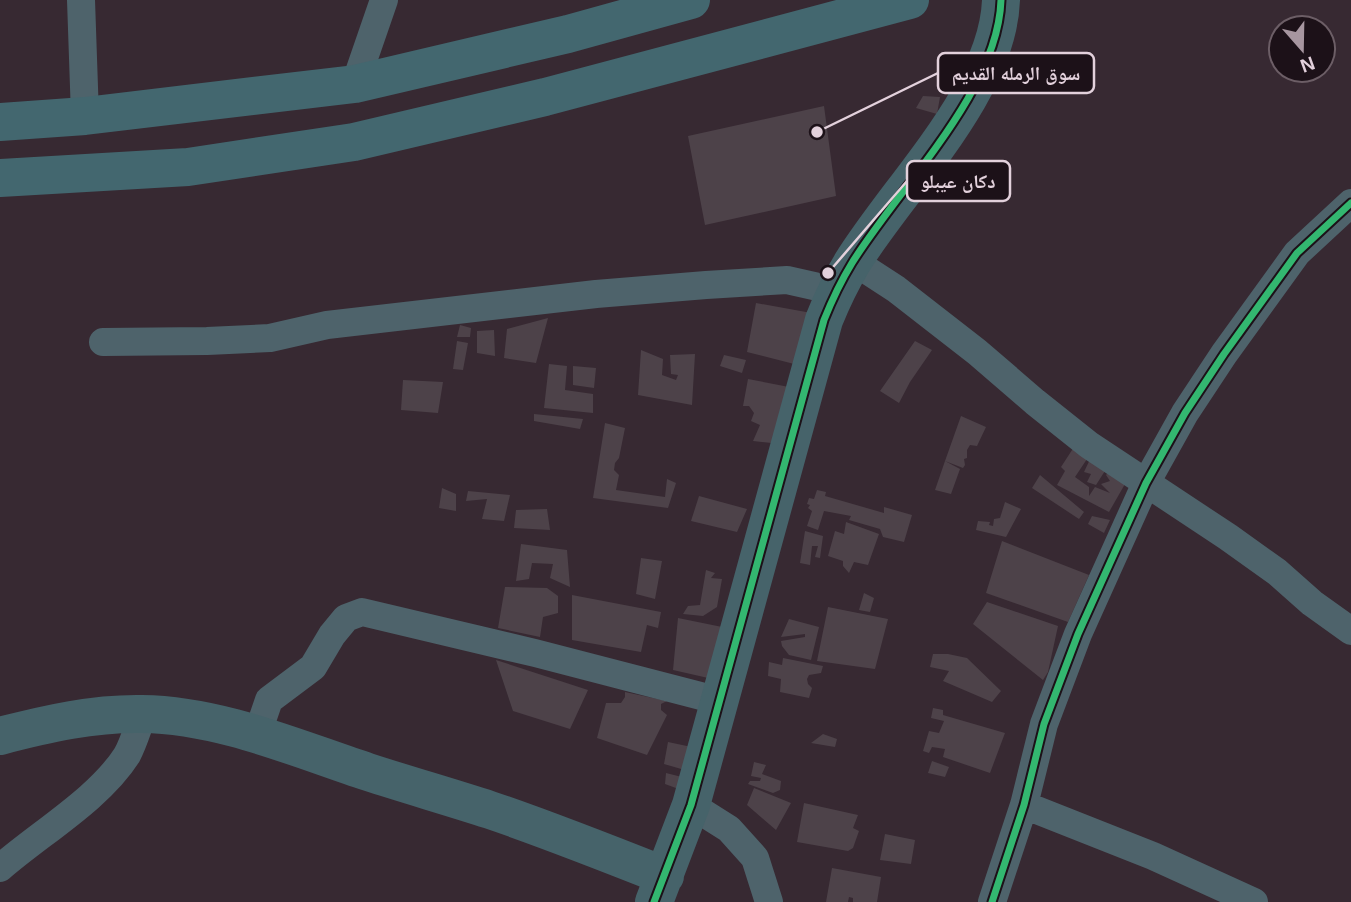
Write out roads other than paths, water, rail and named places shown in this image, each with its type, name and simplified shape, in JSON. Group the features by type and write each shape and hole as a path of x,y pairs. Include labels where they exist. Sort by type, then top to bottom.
{"main road":[{"path":"0,122 85,116 355,83 568,34 691,0"},
{"path":"0,177 188,167 354,142 545,97 910,0"}],"street":[{"path":"81,0 85,116"},
{"path":"355,83 384,0"},
{"path":"0,736 29,728 104,715 143,714 215,723 491,810 577,841 659,889 691,805 824,320 845,276 959,113 985,65 1000,19 1001,0"},
{"path":"992,902 1024,805 1048,711 1078,634 1146,483 1185,413 1297,253 1351,203"},
{"path":"103,342 270,338 327,325 596,294 845,276 896,289 1089,445 1228,537 1351,631"},
{"path":"257,735 269,700 313,667 332,635 346,618 362,612 720,701"},
{"path":"0,868 85,800 117,769 129,751 143,714"},
{"path":"691,805 729,829 755,858 769,902"},
{"path":"1024,805 1153,856 1254,902"}],"place":[{"name":"سوق الرمله القديم","path":"817,132"},
{"name":"دكان عيبلو","path":"828,273"}]}
